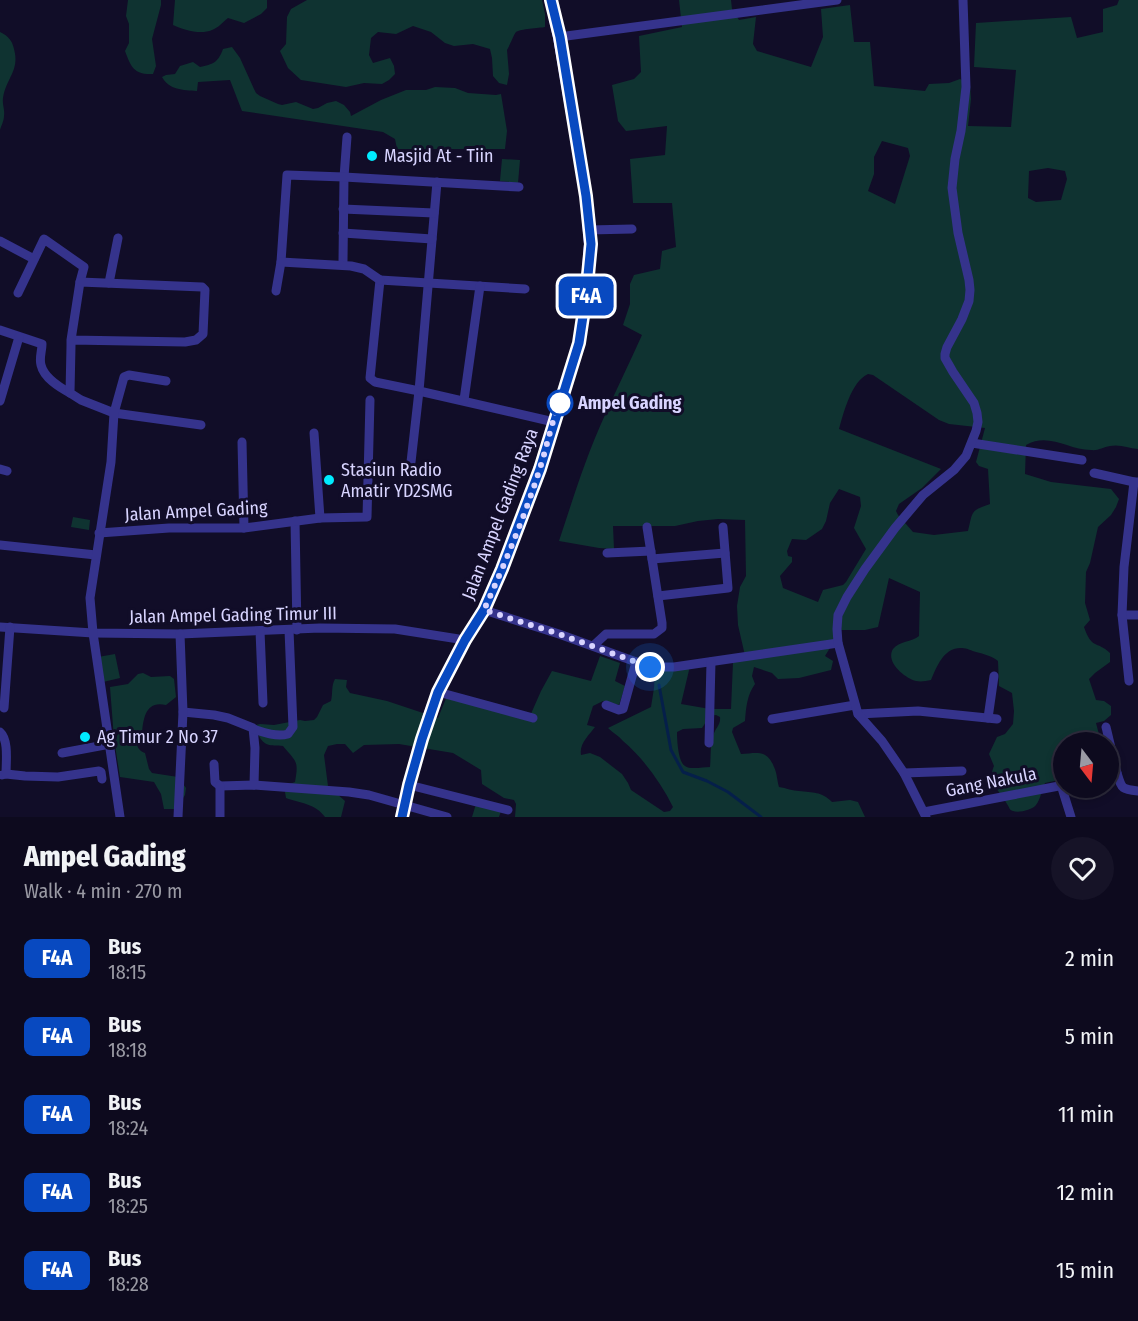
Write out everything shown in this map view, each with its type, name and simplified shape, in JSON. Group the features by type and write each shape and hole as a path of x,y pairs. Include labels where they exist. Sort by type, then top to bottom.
{"main road":[{"name":"Jalan Ampel Gading Raya","path":"403,811 429,716 438,692 465,640 484,610 502,569 540,469 579,343 591,244 586,196 560,37 551,0"}],"street":[{"path":"560,37 771,4 837,0"},
{"path":"925,815 904,772 857,710 838,643 837,629 838,615 865,569 923,495 954,470 966,456 978,422 974,403 945,358 947,347 969,301 970,290 952,200 955,159 966,87 963,0"},
{"path":"343,261 347,137"},
{"path":"276,291 281,262 286,175 519,187"},
{"path":"411,462 437,182"},
{"path":"344,209 434,213"},
{"path":"589,230 632,229"},
{"path":"343,233 432,239"},
{"path":"109,284 118,238"},
{"path":"18,293 44,239 84,267 71,340 70,393"},
{"path":"0,241 34,259"},
{"path":"281,262 351,266 364,269 380,280 525,289"},
{"path":"380,280 370,378 375,382 464,400 554,422"},
{"path":"71,340 185,342 196,340 203,334 205,290 202,287 80,282"},
{"path":"464,400 480,286"},
{"path":"0,330 40,342 42,344 41,364 44,370 54,382 81,400 114,413 201,425"},
{"path":"0,401 19,337"},
{"name":"Jalan Ampel Gading","path":"120,817 90,598 111,462 114,413 124,377 126,375 166,381"},
{"name":"Jalan Ampel Gading","path":"99,533 169,528 244,528 320,518 367,517 370,400"},
{"path":"314,433 320,518"},
{"path":"242,442 244,528"},
{"path":"972,443 1082,460"},
{"path":"1094,473 1135,485 1127,533 1122,615 1129,681"},
{"path":"183,712 228,718 253,729 276,735 283,736 290,733 293,727 295,521"},
{"path":"596,644 606,634 654,634 662,628 647,527"},
{"path":"658,596 728,588 723,527"},
{"path":"1127,533 1138,532"},
{"path":"0,545 96,555"},
{"path":"607,553 652,555 725,553"},
{"path":"484,610 596,644 650,667 663,668 711,662 838,643"},
{"path":"1122,615 1138,615"},
{"path":"4,708 5,627"},
{"name":"Jalan Ampel Gading Timur III","path":"5,627 93,633 180,634 320,628 395,629 465,640"},
{"path":"260,632 263,703"},
{"path":"178,817 183,712 180,634"},
{"path":"606,705 619,710 623,709 636,662"},
{"path":"709,742 711,662"},
{"path":"772,718 857,710 918,711 993,719 994,676"},
{"path":"438,692 533,718"},
{"path":"1106,727 1107,732"},
{"path":"253,729 256,760 254,785"},
{"path":"0,732 5,738 3,775 58,777 99,771 102,779"},
{"path":"62,753 110,744"},
{"path":"214,764 215,782 220,786 254,785 349,792 369,795 403,811 447,817"},
{"path":"904,772 962,771"},
{"path":"1119,783 1123,789 1138,791"},
{"path":"409,785 508,810"},
{"path":"220,786 220,817"},
{"name":"Gang Nakula","path":"925,815 1053,787"},
{"path":"1066,798 1071,817"}],"green space":[{"path":"128,0 161,0 152,39 156,66 153,74 141,73 134,69 125,51 129,43 129,24 126,16"},
{"path":"175,0 267,0 267,8 244,23 228,18 214,29 197,32 173,25"},
{"path":"307,0 542,0 545,27 515,33 507,50 509,74 507,85 499,83 493,76 490,49 473,44 454,46 445,43 431,32 413,26 396,34 378,32 371,38 369,55 373,63 390,58 394,66 395,74 389,80 382,84 364,83 346,87 301,80 288,68 280,51 286,44 287,17 291,9"},
{"path":"679,0 731,0 732,9 739,20 756,17 753,44 757,51 811,67 823,37 821,9 850,5 854,42 870,42 874,86 925,91 929,84 949,83 960,79 970,85 968,126 1011,127 1016,70 974,67 976,23 1071,17 1077,38 1103,32 1103,9 1117,5 1119,0 1138,0 1138,449 1117,445 1096,450 1083,449 1043,440 1026,445 1025,474 1051,482 1111,489 1119,499 1111,515 1098,527 1086,572 1085,603 1090,620 1084,627 1092,642 1110,653 1110,662 1089,679 1096,700 1104,701 1111,706 1111,715 1104,721 1096,723 1098,732 1053,732 1053,781 1045,783 1034,807 1019,812 1011,810 992,777 994,766 989,754 997,737 1005,734 1013,724 1014,711 1012,693 999,686 998,661 988,655 968,649 956,649 942,658 931,680 916,681 907,677 897,669 891,654 896,646 919,636 920,592 889,578 878,627 865,630 841,630 825,656 833,661 831,670 799,678 778,679 772,673 754,667 752,676 755,684 746,706 745,721 733,728 732,732 741,754 761,753 768,757 775,769 779,787 817,793 832,802 850,800 858,802 865,817 515,817 514,800 504,798 482,784 481,770 453,753 399,744 364,745 353,753 345,744 328,746 324,755 328,786 345,801 341,817 325,817 312,807 286,798 287,785 295,782 297,769 294,759 283,746 263,741 255,729 256,725 314,720 323,705 331,701 335,679 347,680 346,687 350,693 387,701 438,718 447,696 530,716 552,671 591,681 600,656 620,663 615,681 625,686 619,705 603,701 593,706 587,725 595,727 583,743 581,755 590,753 600,757 622,774 631,790 664,812 670,811 673,807 657,780 645,763 608,728 651,707 655,671 690,666 681,704 710,709 731,709 733,662 746,660 738,625 737,606 740,587 746,576 745,520 718,519 675,526 613,526 614,549 559,541 592,446 642,335 623,325 630,304 630,284 634,275 660,269 662,251 676,247 672,203 633,203 630,159 665,155 667,126 626,131 618,121 612,85 634,79 641,72 639,36 682,27","holes":["882,141 908,148 910,156 895,204 868,191 874,174 874,157","1048,168 1065,171 1067,179 1061,200 1036,202 1028,198 1029,171","868,374 873,375 939,420 949,424 985,428 976,462 979,466 988,469 990,504 973,513 968,531 934,535 913,532 898,515 896,511 899,504 922,488 941,469 839,429 853,390","839,489 860,497 861,506 854,528 866,549 846,582 843,585 823,590 818,602 783,588 780,576 792,562 792,557 788,556 787,551 792,539 806,540 822,529 830,503","710,716 720,717 712,740 710,767 687,767 679,756 677,732 683,729 702,728"]},
{"path":"0,32 11,41 15,63 3,98 4,118 0,130"},
{"path":"232,47 240,58 256,93 282,105 296,102 313,109 336,101 344,105 351,116 406,90 426,90 435,87 455,88 468,93 501,94 507,131 505,149 397,149 395,139 383,132 242,111 230,80 198,82 197,91 172,87 162,77 175,74 180,66 193,62 200,67 212,64 223,49"},
{"path":"502,159 520,160 518,183 500,181"},
{"path":"73,517 90,520 89,530 71,527"},
{"path":"115,654 120,678 103,682 98,657"},
{"path":"143,673 151,677 170,676 174,679 176,697 166,705 159,704 150,708 145,716 142,734 137,745 145,753 152,773 178,777 186,788 185,795 176,809 164,809 161,794 154,782 120,777 110,687 128,684 138,674"},
{"path":"476,804 501,811 499,817 472,817"}],"waterway":[{"path":"659,685 671,750 683,772 728,792 761,817"}],"bus line":[{"name":"F4A","path":"402,817 429,716 438,692 465,640 484,610 502,569 540,469 579,343 591,244 586,196 560,37 551,0"}],"place":[{"name":"Masjid At - Tiin","path":"372,156"},
{"name":"Ampel Gading","path":"560,403"},
{"name":"Stasiun Radio Amatir YD2SMG","path":"329,480"},
{"name":"Ag Timur 2 No 37","path":"85,737"}],"route":[{"path":"560,403 540,469 484,610 650,667"}]}
